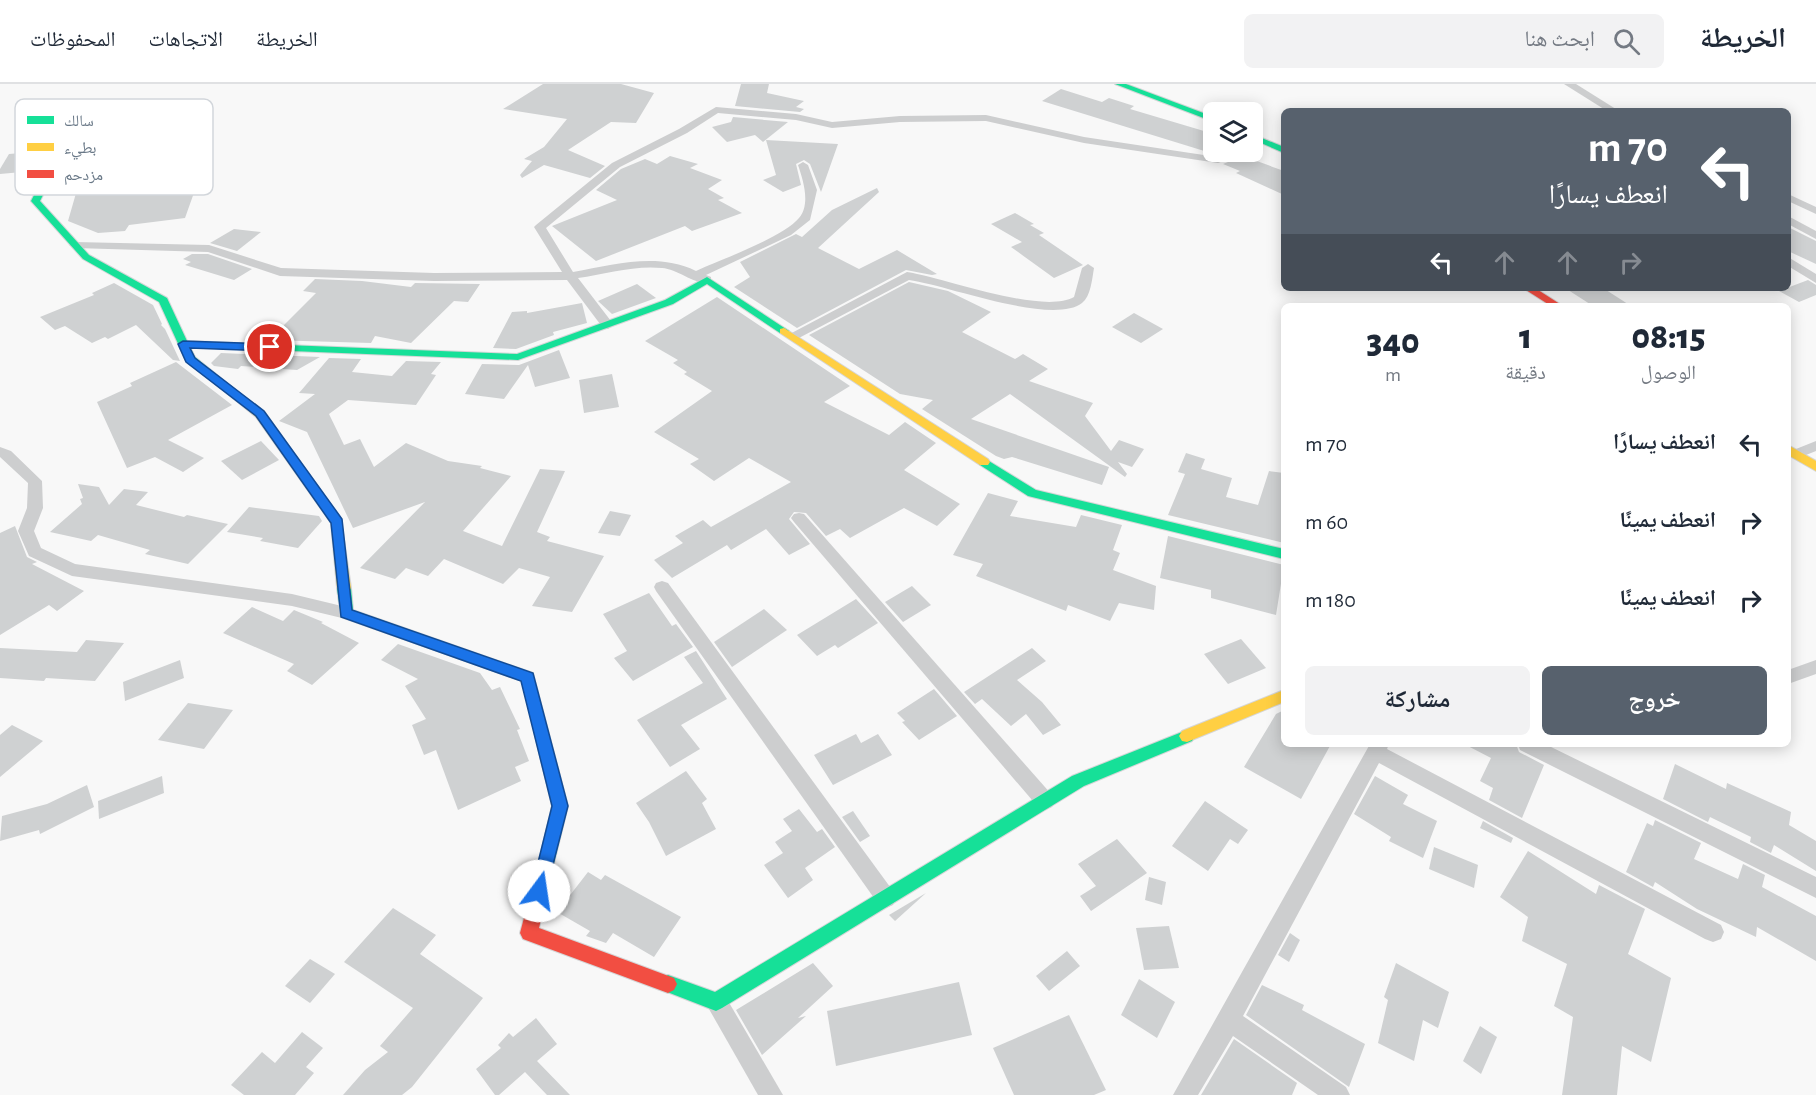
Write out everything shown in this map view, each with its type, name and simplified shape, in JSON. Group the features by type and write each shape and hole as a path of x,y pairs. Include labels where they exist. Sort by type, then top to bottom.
{"street":[{"path":"1119,84 1203,116"},
{"path":"1569,84 1609,108"},
{"path":"608,325 570,276 540,227 616,165 683,131 716,110 796,117 832,125 900,119 986,118 1084,141 1203,158"},
{"path":"1263,140 1281,148"},
{"path":"1263,144 1269,142"},
{"path":"183,344 518,357 669,302 702,278 787,233 806,218 812,190 803,165"},
{"path":"38,195 35,201 86,257 163,300 190,359 260,414 337,522 346,613"},
{"path":"1791,198 1816,211"},
{"path":"1791,210 1816,222"},
{"path":"1791,221 1816,236"},
{"path":"75,245 209,249 280,272 434,277 570,276 643,264 664,264 702,278 1032,493 1281,553"},
{"path":"1791,263 1816,279"},
{"path":"792,336 907,276 919,276 986,295 1048,307 1060,307 1071,305 1078,300 1088,268"},
{"path":"1533,291 1553,303"},
{"path":"1792,452 1816,446"},
{"path":"0,452 6,454 35,481 35,508 26,531 35,552 72,570 292,600 346,613 528,677 560,806 529,933 716,1002 771,1095"},
{"path":"1792,452 1816,467"},
{"path":"799,518 1045,801"},
{"path":"662,586 886,898"},
{"path":"1791,676 1816,667"},
{"path":"716,1002 1078,781 1281,697"},
{"path":"1533,747 1816,888"},
{"path":"1185,1095 1230,1020 1378,748 1713,932"},
{"path":"1230,1020 1338,1095"}],"building":[{"path":"543,84 621,84 654,93 636,123 611,122 568,150 605,166 590,178 544,165 522,178 520,175 532,161 524,159 544,147 567,119 503,109"},
{"path":"741,84 769,84 767,93 804,101 796,107 804,109 800,112 735,106"},
{"path":"1061,89 1102,102 1109,98 1134,106 1130,109 1203,131 1203,151 1042,101"},
{"path":"733,117 788,122 763,142 755,135 727,142 712,127 731,122"},
{"path":"766,140 838,144 821,192 810,164 804,160 796,164 801,185 783,192 763,180 776,175"},
{"path":"9,154 15,154 15,173 0,174 0,169"},
{"path":"670,156 698,164 690,168 722,180 708,189 724,198 718,200 742,213 692,231 685,226 596,261 552,226 617,200 596,190 621,169 645,159 657,164"},
{"path":"1259,162 1281,170 1281,194 1236,173 1240,171 1223,164"},
{"path":"877,188 879,192 818,248 859,269 897,250 937,274 906,270 797,328 734,287 750,277 740,262 796,234 802,237 832,210"},
{"path":"75,195 193,195 185,218 129,225 125,231 98,233 68,221"},
{"path":"1015,213 1044,233 1039,235 1083,265 1054,278 1011,247 1022,242 991,224"},
{"path":"1791,228 1816,241 1816,264 1791,252"},
{"path":"234,229 261,232 237,251 210,243"},
{"path":"192,254 208,254 252,269 234,280 185,265 191,262 183,259"},
{"path":"315,279 362,281 411,287 415,283 480,284 468,302 454,301 411,343 375,336 371,343 269,340 316,293 303,291"},
{"path":"1808,280 1816,285 1816,295 1799,302 1779,291 1791,291 1791,286"},
{"path":"909,282 948,291 991,312 962,332 1015,359 1023,354 1048,369 1029,381 1093,403 1085,416 1111,451 1119,440 1144,449 1132,467 1118,462 1127,474 1125,477 1010,394 971,419 1109,467 1102,485 1012,457 1004,459 996,456 922,409 933,400 900,394 809,335"},
{"path":"114,283 153,305 180,361 173,360 136,325 108,339 105,337 92,343 65,326 55,330 40,317 94,295 92,293"},
{"path":"637,284 656,298 612,314 598,301"},
{"path":"1570,291 1608,291 1626,303 1588,303"},
{"path":"717,297 850,386 824,402 889,435 905,422 936,443 904,470 960,504 937,526 904,508 850,538 840,529 826,536 806,513 794,512 789,519 810,544 789,555 766,529 731,550 727,545 672,578 654,560 683,543 675,536 703,520 711,527 791,482 749,458 714,481 690,464 699,459 654,432 712,391 684,374 687,372 673,363 678,360 645,341"},
{"path":"582,303 587,323 553,332 554,335 516,349 493,348 512,312 527,311 527,313"},
{"path":"1134,313 1163,329 1141,343 1112,327"},
{"path":"559,350 570,378 535,387 528,365 504,399 465,394 482,364 519,365"},
{"path":"221,353 320,357 297,370 241,366 238,369 214,366 211,363"},
{"path":"329,358 361,359 352,372 392,376 406,361 441,362 431,374 436,375 416,405 348,400 329,414 344,445 360,439 374,467 406,443 448,461 482,466 480,468 511,476 463,531 502,546 540,469 565,471 537,532 550,537 547,541 604,556 572,612 532,606 550,577 519,568 503,584 444,559 428,576 406,568 395,579 360,568 425,502 353,528 307,432 279,421 315,394 299,393"},
{"path":"176,362 232,405 168,440 204,458 183,472 155,457 127,468 97,402 132,386 130,383"},
{"path":"612,374 619,407 584,413 579,380"},
{"path":"261,441 279,460 242,480 221,461"},
{"path":"1186,453 1205,459 1201,469 1232,478 1226,497 1258,505 1269,471 1281,473 1281,542 1168,515 1185,474 1178,472"},
{"path":"78,484 99,487 109,505 124,489 148,492 136,505 184,517 187,515 228,524 188,564 145,554 150,550 98,535 91,541 50,532 82,504 80,499 83,498"},
{"path":"988,493 1018,501 1010,516 1076,527 1081,515 1122,525 1113,550 1120,553 1113,570 1156,586 1154,610 1119,603 1110,621 1068,605 1066,611 976,576 983,564 953,555"},
{"path":"249,507 319,516 322,521 298,548 260,541 263,538 227,532"},
{"path":"610,511 631,515 620,536 598,533"},
{"path":"15,526 27,557 37,562 32,564 84,591 57,611 49,605 0,635 0,533"},
{"path":"1168,536 1281,564 1281,584 1276,615 1211,598 1211,590 1160,578"},
{"path":"912,586 931,605 903,622 885,602"},
{"path":"649,593 672,626 676,624 693,647 633,681 614,658 627,651 603,614"},
{"path":"856,599 878,623 838,648 835,645 817,656 797,635"},
{"path":"252,607 283,621 294,610 323,622 321,623 359,643 312,685 287,671 294,664 223,633"},
{"path":"764,609 787,630 732,667 714,642"},
{"path":"1241,639 1266,668 1228,684 1204,654"},
{"path":"86,640 124,643 95,681 0,678 0,648 77,652"},
{"path":"398,644 480,673 492,690 500,687 520,729 517,730 529,761 515,767 521,781 458,810 436,750 424,755 412,725 426,719 405,686 418,679 381,660"},
{"path":"1032,648 1046,661 1017,680 1042,702 1061,725 1043,735 1026,714 1011,726 982,699 975,704 964,692"},
{"path":"696,651 727,699 681,725 700,749 670,767 637,720 703,683 684,657"},
{"path":"180,660 184,678 125,701 123,682"},
{"path":"934,689 957,716 919,740 902,722 905,721 897,713"},
{"path":"188,703 233,710 204,749 158,740"},
{"path":"1281,712 1281,747 1329,747 1301,799 1244,767 1276,714"},
{"path":"12,725 43,741 0,777 0,735"},
{"path":"856,734 861,743 878,734 892,755 833,785 814,755"},
{"path":"1470,747 1517,747 1519,752 1544,765 1522,818 1489,800 1493,788 1480,781 1491,758"},
{"path":"1675,764 1726,789 1727,783 1791,812 1789,825 1816,841 1816,871 1774,845 1771,853 1750,842 1751,837 1710,817 1708,822 1663,799"},
{"path":"686,771 707,799 702,803 716,829 666,856 649,822 636,803"},
{"path":"162,776 164,793 99,819 98,801"},
{"path":"1375,776 1408,795 1403,804 1437,821 1423,858 1389,841 1391,837 1354,814"},
{"path":"87,785 94,807 40,834 39,830 0,841 2,816 47,804"},
{"path":"1205,801 1248,830 1238,844 1230,839 1208,871 1172,846"},
{"path":"799,809 817,832 822,829 835,847 805,868 813,880 788,898 764,865 783,853 775,842 792,831 783,819"},
{"path":"853,811 870,836 860,842 842,817"},
{"path":"1655,820 1701,843 1694,859 1738,879 1743,864 1765,875 1762,887 1816,916 1816,961 1757,927 1756,937 1697,909 1655,882 1653,887 1626,872 1647,823 1653,826"},
{"path":"1483,821 1513,838 1511,843 1480,828"},
{"path":"1117,839 1147,873 1091,911 1080,896 1096,886 1078,864"},
{"path":"1434,847 1478,865 1474,888 1429,869"},
{"path":"1528,851 1596,894 1599,885 1645,909 1628,954 1671,978 1651,1062 1622,1046 1617,1095 1562,1095 1573,1017 1554,1006 1567,964 1522,941 1528,917 1500,897"},
{"path":"588,872 601,880 605,875 681,917 654,957 613,933 606,943 586,936 590,931 557,912"},
{"path":"1149,877 1166,882 1162,905 1145,900"},
{"path":"926,893 895,921 889,915"},
{"path":"393,908 436,935 420,954 483,998 412,1087 402,1095 343,1095 365,1070 388,1052 380,1046 413,1008 344,962"},
{"path":"1169,926 1179,968 1144,970 1136,928"},
{"path":"1290,933 1300,940 1289,962 1278,955"},
{"path":"1067,951 1080,966 1049,991 1036,976"},
{"path":"310,959 335,974 310,1003 285,986"},
{"path":"813,963 833,986 798,1018 806,1016 762,1055 736,1010"},
{"path":"1396,963 1449,992 1438,1028 1423,1020 1414,1061 1378,1043 1388,1000 1384,997"},
{"path":"1139,979 1175,1002 1157,1038 1121,1015"},
{"path":"959,982 972,1035 836,1066 827,1011"},
{"path":"1262,985 1304,1005 1302,1010 1365,1044 1349,1087 1246,1015"},
{"path":"1069,1015 1106,1090 1094,1095 1014,1095 993,1048"},
{"path":"536,1018 557,1044 537,1061 570,1095 547,1095 525,1072 499,1095 495,1095 476,1069 501,1048 498,1045 509,1033 513,1037"},
{"path":"1480,1026 1497,1037 1481,1074 1463,1061"},
{"path":"302,1032 323,1048 306,1067 314,1073 295,1095 244,1095 231,1085 262,1052 275,1063"},
{"path":"1234,1039 1297,1083 1292,1095 1201,1095"}],"traffic: fast":[{"path":"1119,84 1203,116"},
{"path":"1263,141 1281,149"},
{"path":"38,195 35,201 86,257 163,300 190,359 232,392"},
{"path":"183,344 518,357 669,302 707,280 784,331"},
{"path":"984,462 1032,493 1281,553"},
{"path":"344,588 346,613 528,677 560,806 546,865"},
{"path":"668,984 716,1002 1078,781 1187,736"}],"traffic: slow":[{"path":"784,331 984,462"},
{"path":"232,392 260,414 337,522 344,588"},
{"path":"1791,451 1816,467"},
{"path":"1187,736 1281,697"}],"traffic: jam":[{"path":"1533,291 1553,303"},
{"path":"546,865 529,933 668,984"}],"route":[{"path":"270,347 183,344 190,359 260,414 337,522 346,613 528,677 560,806 539,891"}]}
